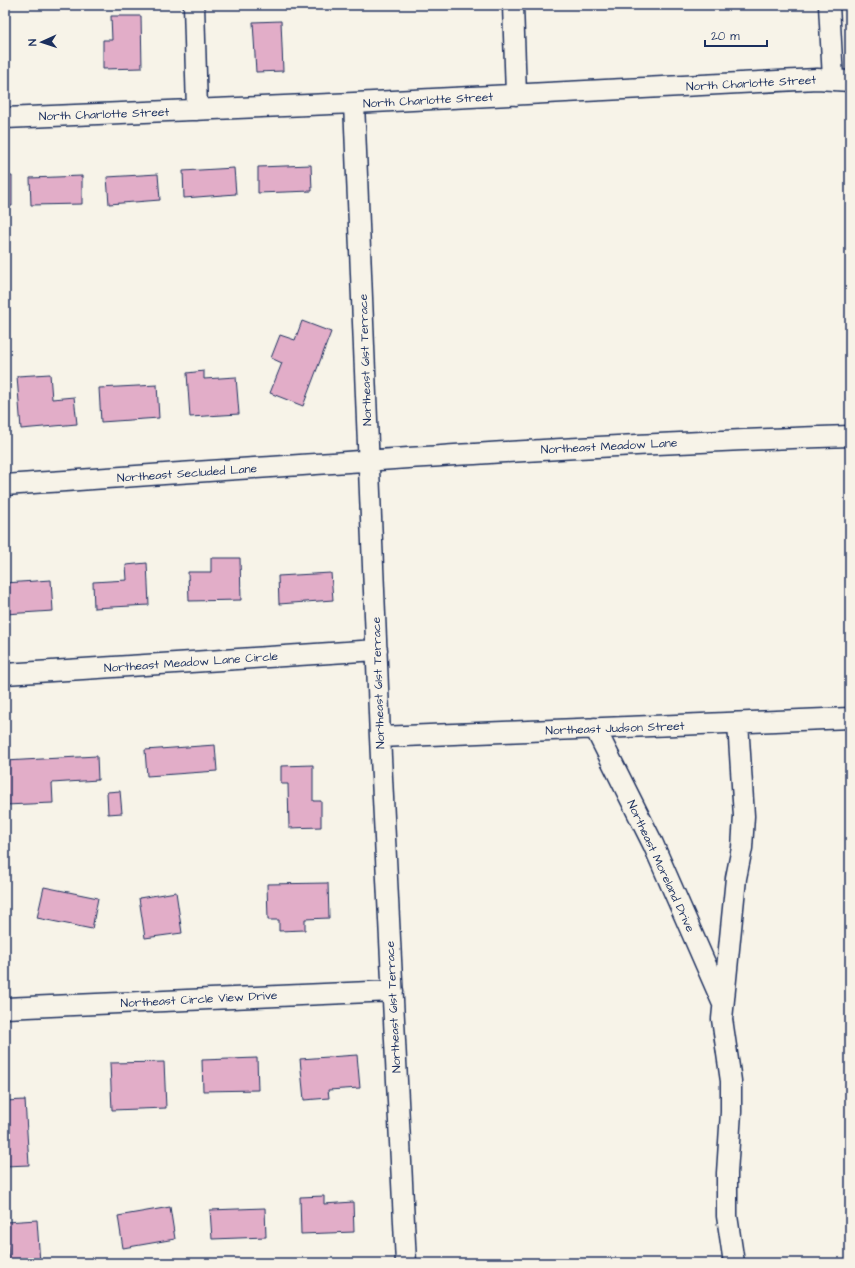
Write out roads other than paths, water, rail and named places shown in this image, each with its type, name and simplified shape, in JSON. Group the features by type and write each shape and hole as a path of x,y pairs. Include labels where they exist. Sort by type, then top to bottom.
{"street":[{"path":"194,5 197,110"},
{"path":"513,5 516,95"},
{"path":"829,5 842,80"},
{"name":"North Charlotte Street","path":"5,118 354,103 817,79 842,80"},
{"name":"Northeast 61st Terrace","path":"354,103 380,737 406,1263"},
{"name":"Northeast Meadow Lane","path":"369,461 710,441 850,436"},
{"name":"Northeast Secluded Lane","path":"5,485 369,461"},
{"name":"Northeast Meadow Lane Circle","path":"5,674 377,650"},
{"name":"Northeast Judson Street","path":"380,737 850,718"},
{"name":"Northeast Moreland Drive","path":"734,1263 727,1216 727,1173 731,1112 731,1081 722,1019 736,878 742,848 744,816 738,723"},
{"name":"Northeast Moreland Drive","path":"595,728 653,844 723,1005"},
{"name":"Northeast Circle View Drive","path":"5,1008 393,991"}]}
